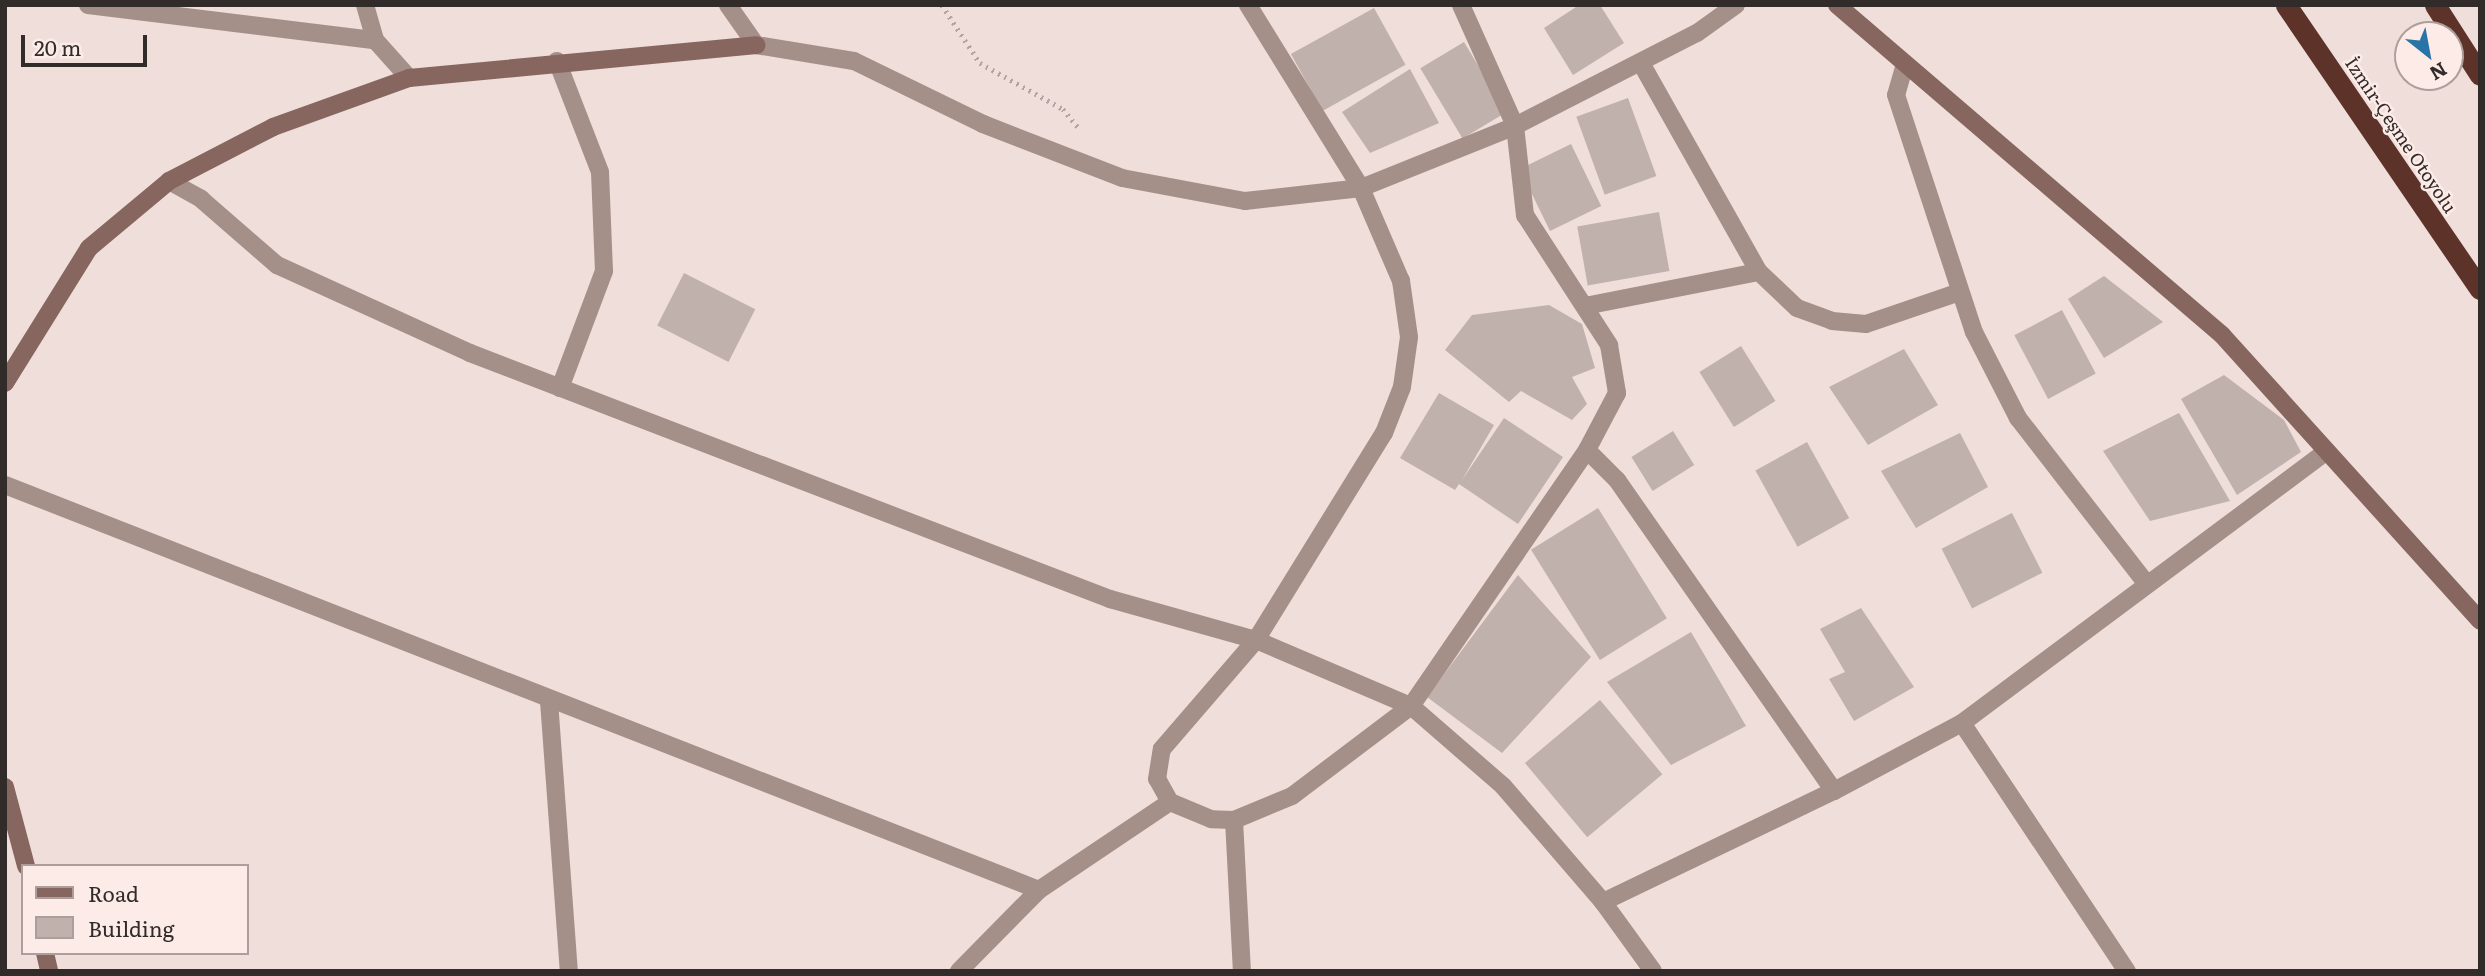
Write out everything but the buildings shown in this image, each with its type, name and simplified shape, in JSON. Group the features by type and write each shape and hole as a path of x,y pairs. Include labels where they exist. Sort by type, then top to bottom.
{"highway":[{"name":"İzmir-Çeşme Otoyolu","path":"2286,5 2480,289"},
{"path":"2435,5 2480,75"}],"street":[{"path":"88,5 375,40"},
{"path":"365,5 375,40 409,78"},
{"path":"728,5 756,45"},
{"path":"1248,5 1361,188 1401,281 1409,337 1402,387 1384,433 1256,640 1161,749 1157,779 1170,802 1211,819 1234,820 1292,796 1411,706 1587,450 1617,393 1609,345 1525,215 1513,154 1515,126 1461,5"},
{"path":"5,383 89,248 169,181 272,127 409,78 557,61 756,45 854,61 983,124 1122,178 1245,201 1361,188 1515,126 1641,64 1737,5"},
{"path":"1837,5 2222,335 2480,621"},
{"path":"557,61 600,172 604,271 560,388"},
{"path":"1641,64 1759,272 1797,308 1832,321 1866,324 1961,292"},
{"path":"1905,64 1896,95 1961,292 2018,418 2145,582"},
{"path":"169,181 201,199 277,265 560,388 1110,599 1256,640 1411,706 1503,786 1603,902 1653,971"},
{"path":"1585,306 1759,272"},
{"path":"1587,450 1618,480 1834,791"},
{"path":"1603,902 1834,791 1962,723 2145,582 2327,451"},
{"path":"5,485 549,701 1039,890"},
{"path":"549,701 569,971"},
{"path":"1962,723 2127,971"},
{"path":"5,787 25,864"},
{"path":"959,971 1039,890 1170,802"},
{"path":"1234,820 1242,971"}],"path":[{"path":"942,5 980,63 1063,109 1088,138"}]}
